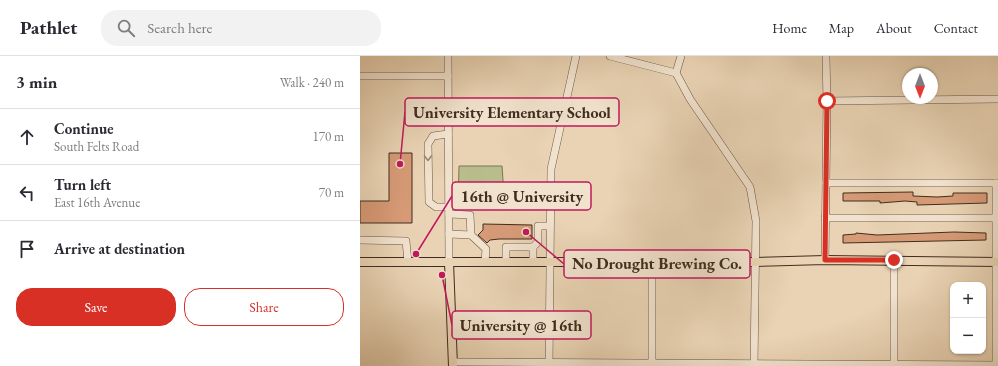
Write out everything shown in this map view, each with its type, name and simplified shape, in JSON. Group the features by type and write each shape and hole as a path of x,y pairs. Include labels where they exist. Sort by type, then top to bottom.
{"main road":[{"path":"360,262 550,263 894,260 997,262"},
{"path":"449,262 453,364"}],"street":[{"path":"448,56 449,262"},
{"path":"549,365 551,169 576,56"},
{"path":"610,56 676,73"},
{"path":"681,56 676,73 690,99 750,187 756,221 754,262 754,365"},
{"path":"825,260 827,101 826,56"},
{"path":"360,76 448,76"},
{"path":"827,101 998,99"},
{"path":"448,134 433,136 428,144 429,202 436,207 470,215 471,235"},
{"path":"453,364 997,365 997,183 826,183"},
{"path":"825,218 996,218"},
{"path":"533,262 538,226 550,226"},
{"path":"449,234 471,235 486,249 485,262"},
{"path":"360,240 406,241 408,262"},
{"path":"506,262 506,247 550,242"},
{"path":"894,260 894,366"},
{"path":"652,262 652,365"}],"green space":[{"path":"459,166 502,166 505,209 458,209"}],"building":[{"path":"389,153 412,153 412,223 360,223 360,201 389,201"},
{"path":"913,192 913,196 937,197 953,196 953,193 987,193 987,203 917,205 917,202 905,201 880,203 880,201 843,201 843,193"},
{"path":"483,224 532,225 532,239 499,239 490,240 487,243 478,235 483,230"},
{"path":"954,232 986,233 986,240 843,243 843,235 856,233 877,235"}],"place":[{"name":"University Elementary School","path":"400,164"},
{"name":"No Drought Brewing Co.","path":"526,232"},
{"name":"16th @ University","path":"416,254"},
{"name":"University @ 16th","path":"442,275"}],"route":[{"path":"827,101 825,260 894,260"}]}
